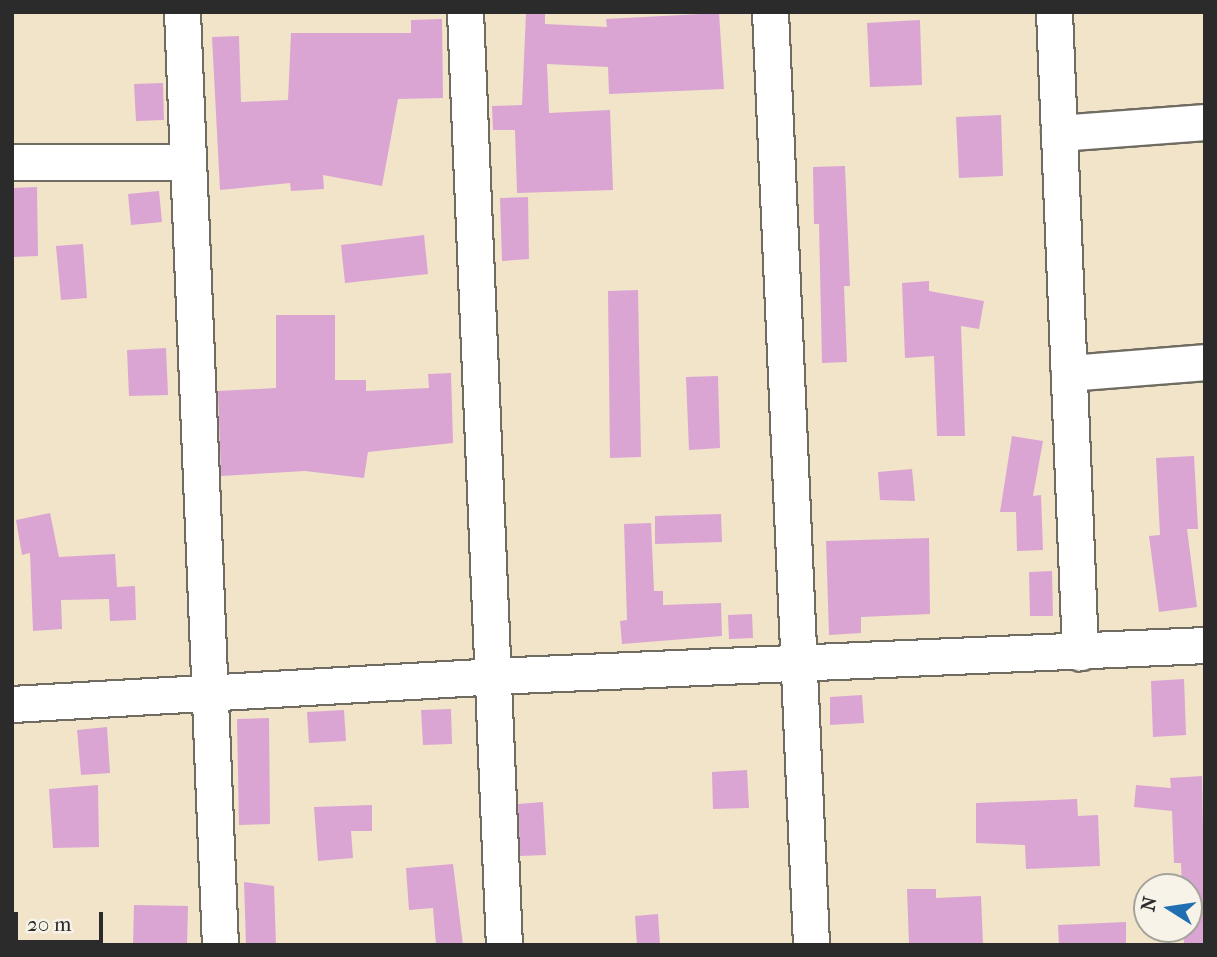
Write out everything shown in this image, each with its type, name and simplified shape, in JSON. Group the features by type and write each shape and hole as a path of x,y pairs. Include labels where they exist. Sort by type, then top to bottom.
{"street":[{"path":"182,12 220,945"},
{"path":"465,12 504,945"},
{"path":"771,12 811,945"},
{"path":"1054,12 1080,652"},
{"path":"1059,133 1205,122"},
{"path":"12,162 187,162"},
{"path":"1069,373 1205,362"},
{"path":"12,704 209,690 1205,645"}],"building":[{"path":"526,12 545,12 545,24 607,27 606,19 719,13 724,89 609,94 608,67 547,64 549,113 610,110 613,190 517,193 515,130 493,130 492,106 522,105"},
{"path":"442,19 443,98 398,99 382,186 323,175 324,189 291,191 290,183 220,190 212,37 239,36 241,102 288,100 291,33 411,33 411,20"},
{"path":"920,20 922,85 870,87 867,23"},
{"path":"163,83 164,120 136,121 134,84"},
{"path":"1001,115 1003,176 959,178 956,117"},
{"path":"845,166 850,286 844,286 847,362 822,363 819,224 814,224 813,167"},
{"path":"37,187 38,256 12,257 12,188"},
{"path":"159,191 162,222 131,225 128,194"},
{"path":"528,197 529,259 502,261 500,198"},
{"path":"424,235 428,274 345,283 341,245"},
{"path":"83,244 87,298 61,300 56,246"},
{"path":"929,281 929,291 984,301 979,329 961,326 965,436 937,436 934,356 905,358 902,283"},
{"path":"638,290 641,457 610,458 608,291"},
{"path":"276,315 335,315 335,380 366,380 366,391 429,388 428,374 451,373 453,443 368,452 364,478 305,471 221,476 218,391 276,388"},
{"path":"166,348 168,395 129,396 127,350"},
{"path":"718,376 720,448 689,450 686,377"},
{"path":"1012,436 1043,441 1033,496 1041,495 1043,550 1017,551 1016,512 1000,512"},
{"path":"1194,456 1198,529 1187,529 1197,607 1159,612 1149,536 1160,535 1156,458"},
{"path":"912,469 915,501 880,500 878,472"},
{"path":"50,513 59,557 115,554 117,587 135,586 136,620 110,621 109,599 61,600 62,629 33,631 30,553 22,555 16,520"},
{"path":"721,514 722,542 655,544 655,516"},
{"path":"651,523 654,591 663,591 663,605 721,603 722,636 622,644 620,621 627,620 624,524"},
{"path":"929,538 930,614 861,617 861,633 829,635 826,541"},
{"path":"1052,571 1053,616 1030,616 1029,572"},
{"path":"752,614 753,638 729,639 728,615"},
{"path":"1184,679 1186,735 1153,737 1151,681"},
{"path":"862,695 864,723 830,725 830,697"},
{"path":"451,709 452,744 423,745 421,710"},
{"path":"344,710 346,741 309,743 307,712"},
{"path":"269,718 270,824 239,825 237,719"},
{"path":"107,727 110,773 81,775 77,730"},
{"path":"747,770 749,808 713,809 712,772"},
{"path":"1202,776 1205,945 1184,945 1203,943 1203,873 1181,873 1181,863 1174,863 1172,811 1134,807 1136,785 1171,788 1170,778"},
{"path":"98,785 99,847 53,848 49,789"},
{"path":"1077,799 1078,816 1098,815 1100,866 1026,869 1025,845 976,843 976,803"},
{"path":"543,802 546,855 520,856 518,804"},
{"path":"372,805 372,831 351,831 353,858 318,861 314,807"},
{"path":"453,864 463,945 436,945 433,908 409,910 406,868"},
{"path":"244,882 274,886 276,945 246,945"},
{"path":"907,889 936,889 936,898 981,896 983,945 909,944"},
{"path":"134,905 188,906 187,945 133,945"},
{"path":"658,914 660,945 637,945 635,916"},
{"path":"1126,922 1126,945 1059,945 1058,925"}]}
